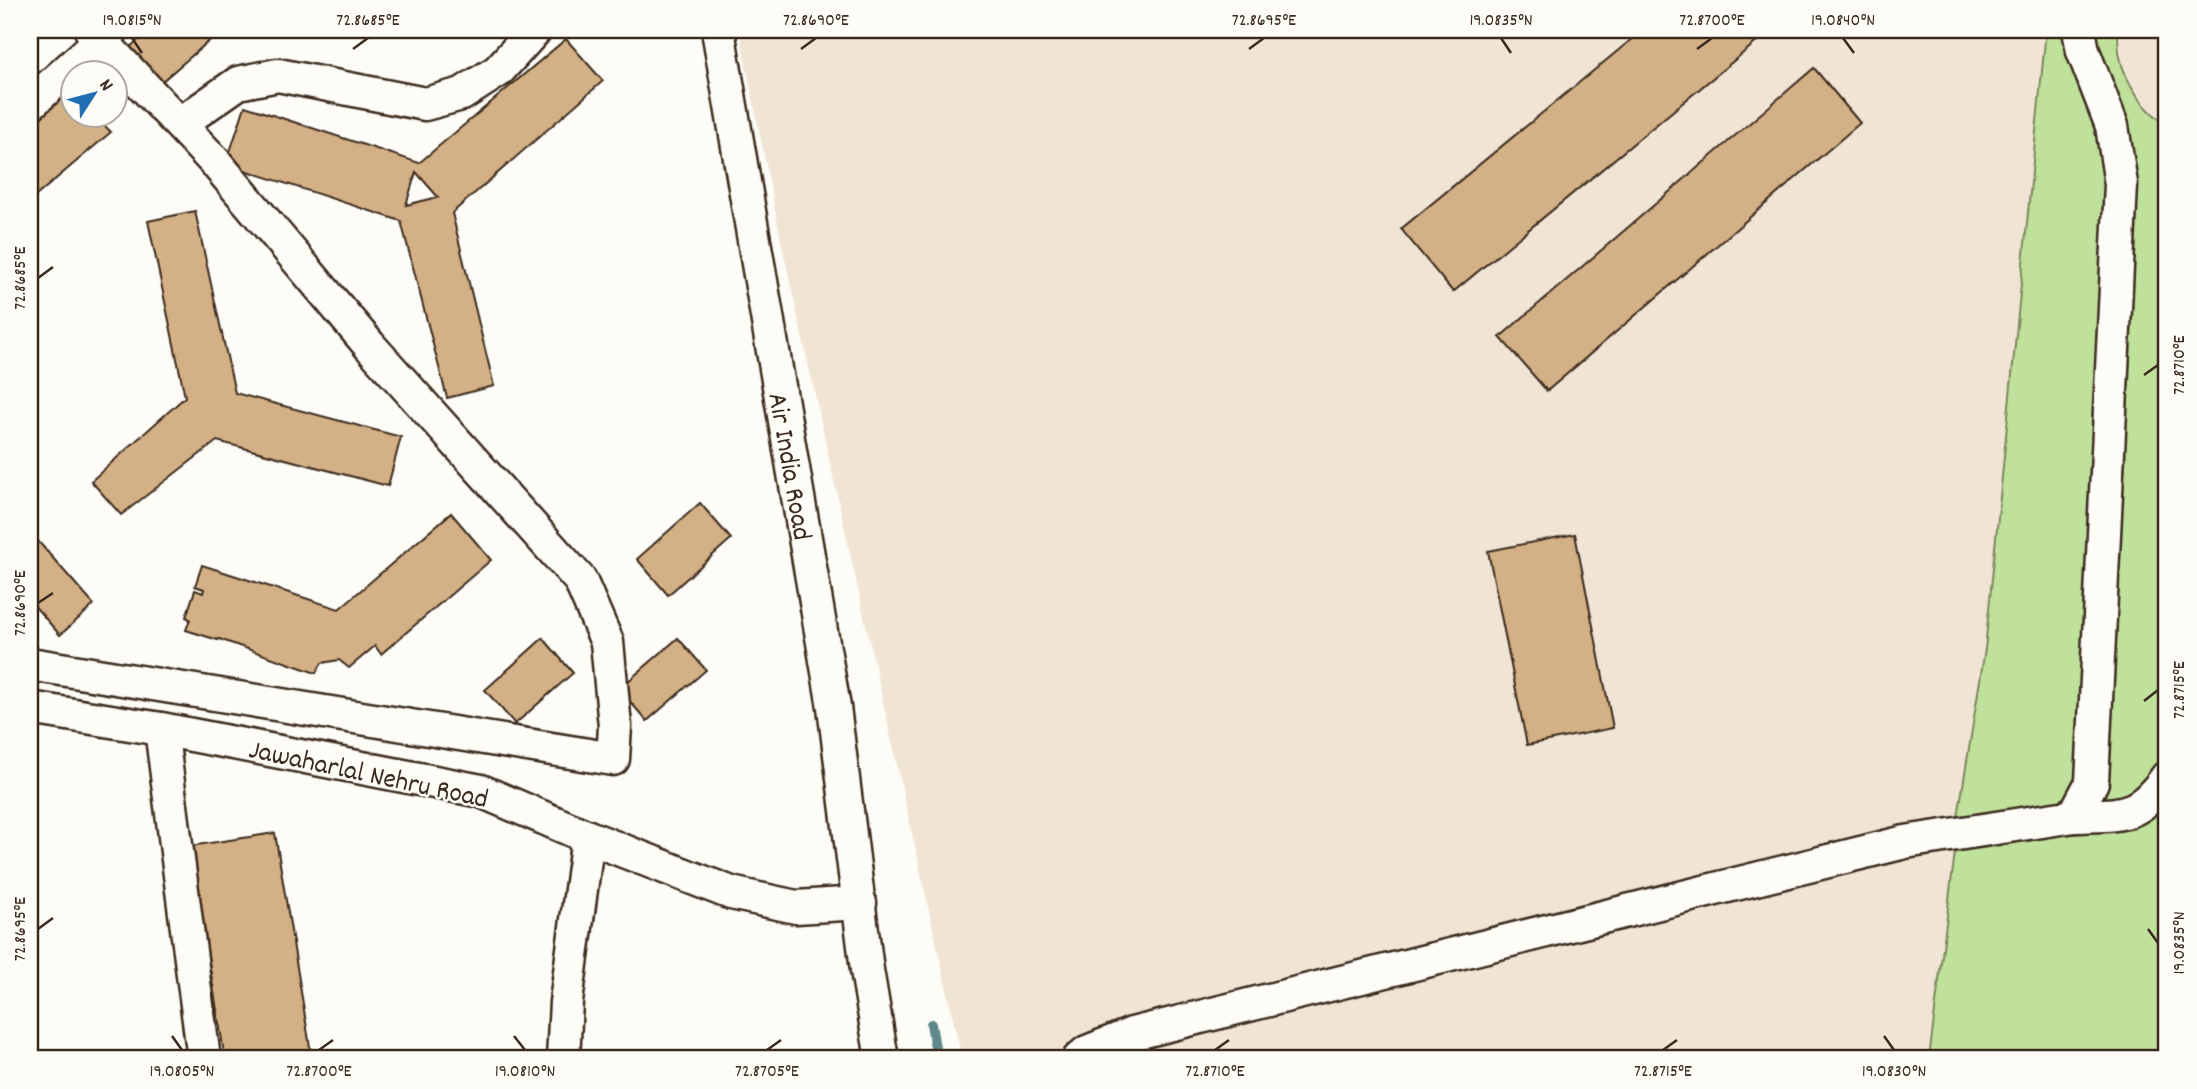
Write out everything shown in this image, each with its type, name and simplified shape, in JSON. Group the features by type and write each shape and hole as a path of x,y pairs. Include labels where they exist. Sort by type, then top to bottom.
{"street":[{"path":"181,123 238,83 278,75 425,104 462,94 498,71 535,30"},
{"name":"Air India Road","path":"718,30 834,707 867,970 882,1059"},
{"path":"2074,816 2092,782 2121,184 2112,126 2083,51 2079,30"},
{"path":"30,104 101,33 370,346 580,580 607,642 615,726 612,759 30,664"},
{"name":"Jawaharlal Nehru Road","path":"30,708 161,729 481,791 588,837 731,893 796,907 860,902"},
{"path":"161,729 204,1059"},
{"path":"1079,1059 1087,1052 1132,1034 1905,842 2074,816 2129,813 2155,795 2167,777"},
{"path":"563,1059 566,1002 588,837"}],"shaded area":[{"path":"739,30 2167,30 2167,1059 962,1059 783,250"}],"green space":[{"path":"2046,30 2062,30 2068,43 2102,137 2107,186 2075,784 2066,796 2052,807 1958,817 1985,649"},
{"path":"2088,30 2118,30 2120,57 2131,86 2151,112 2167,124 2167,735 2154,779 2138,795 2105,803 2135,181 2129,135 2107,85"},
{"path":"2167,802 2167,1059 1929,1059 1956,844 2133,829 2155,815"}],"building":[{"path":"150,30 222,30 161,82 130,47"},
{"path":"1643,30 1771,30 1453,292 1401,229"},
{"path":"566,39 603,81 452,213 494,386 447,398 401,221 226,164 245,106 419,163","holes":["416,172 438,197 406,205"]},
{"path":"1814,68 1860,123 1547,391 1500,337"},
{"path":"60,96 60,130 111,132 30,201 30,124"},
{"path":"195,211 235,393 401,437 388,486 217,441 121,515 91,481 185,397 148,221"},
{"path":"700,503 731,539 668,595 637,559"},
{"path":"451,513 491,560 381,654 375,646 349,668 339,660 322,663 316,673 186,630 190,619 186,617 195,590 203,593 204,589 195,586 202,565 339,609"},
{"path":"30,532 94,605 60,635 30,601"},
{"path":"1575,534 1613,728 1527,745 1488,551"},
{"path":"543,638 573,673 515,724 485,690"},
{"path":"678,638 706,670 647,721 619,689"},
{"path":"275,833 312,1059 225,1059 190,846"}],"waterway":[{"path":"931,1024 937,1059"}]}
